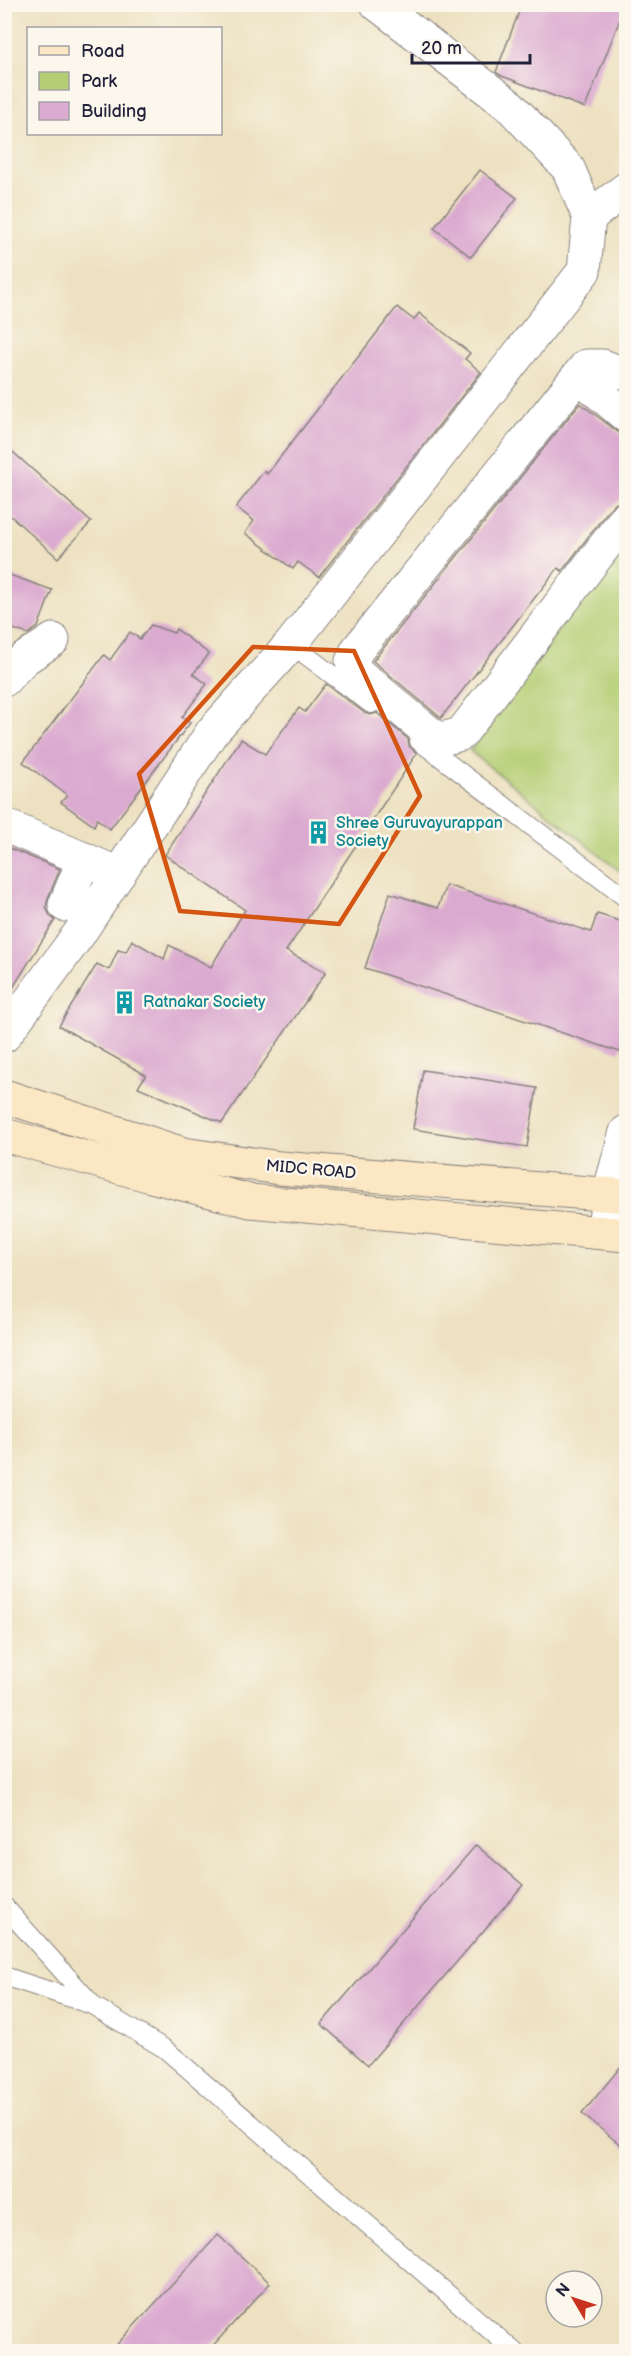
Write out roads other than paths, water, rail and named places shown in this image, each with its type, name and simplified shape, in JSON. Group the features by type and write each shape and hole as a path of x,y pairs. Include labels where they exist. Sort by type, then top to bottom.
{"street":[{"path":"4,1036 79,934 212,732 291,644 584,271 589,217 568,168 510,106 377,4"},
{"path":"589,217 627,189"},
{"path":"627,369 618,372 603,366 586,366 357,650 352,661 355,671 438,740 461,734 627,518"},
{"path":"579,376 627,416"},
{"path":"4,680 24,659 53,640"},
{"path":"4,825 119,874"},
{"path":"65,905 84,859"},
{"name":"MIDC ROAD","path":"4,1096 183,1154 259,1165 618,1194"},
{"path":"89,1159 99,1126"},
{"path":"4,1135 250,1201 343,1211 615,1233 627,1132"},
{"path":"250,1201 259,1165"}],"lane":[{"path":"291,644 627,898"},
{"path":"4,1906 92,2005"},
{"path":"4,1976 92,2005 165,2049 514,2352"}],"place":[{"name":"Shree Guruvayurappan Society","path":"318,832"},
{"name":"Ratnakar Society","path":"125,1002"}]}
